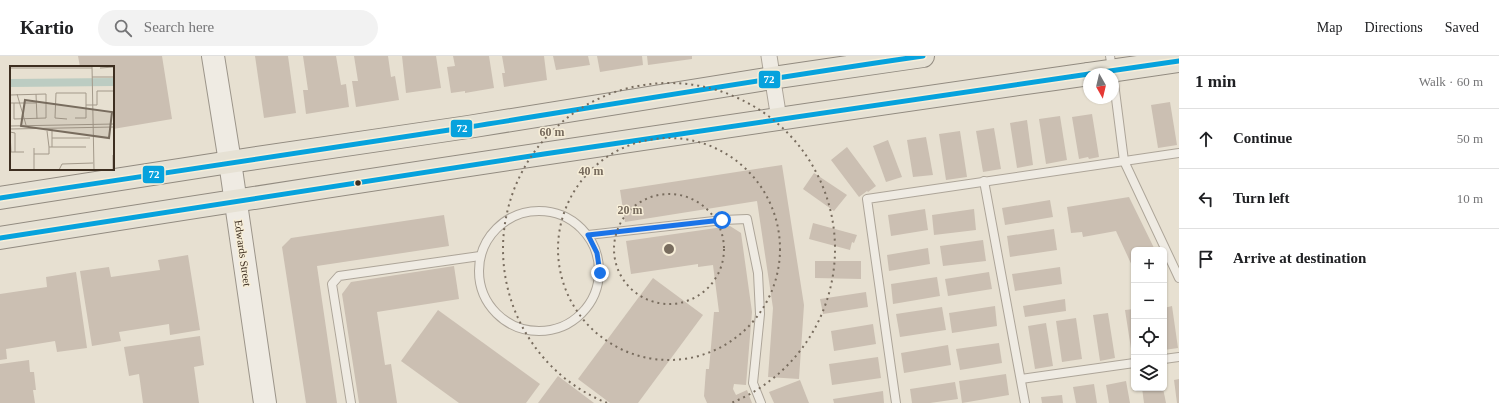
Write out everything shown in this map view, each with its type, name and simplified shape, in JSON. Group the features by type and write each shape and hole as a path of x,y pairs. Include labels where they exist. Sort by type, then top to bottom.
{"main road":[{"name":"Edwards Street","path":"213,56 236,200 265,403"},
{"path":"0,198 476,126 772,78 923,56"},
{"path":"1119,68 1179,61"},
{"path":"0,238 236,200 1083,75"}],"street":[{"path":"769,56 779,119"}],"lane":[{"path":"1117,104 1124,161 1179,278"},
{"path":"896,403 867,199 1179,153"},
{"path":"984,181 1025,403"},
{"path":"531,211 547,211 562,215 576,223 588,235 597,253 600,273 595,292 585,310 569,323 551,330 530,331 511,325 495,313 483,296 478,276 482,247 490,234 500,223 513,216 531,211"},
{"path":"588,235 722,220 747,219 758,273 760,314 752,383 761,403"},
{"path":"351,403 332,284 339,276 480,256"},
{"path":"1167,359 1179,357"},
{"path":"1021,379 1131,363"}],"building":[{"path":"78,56 162,56 172,119 114,129 114,66 80,66"},
{"path":"255,56 288,56 296,113 264,118"},
{"path":"303,56 336,56 341,85 346,84 349,107 306,114 303,90 308,90"},
{"path":"354,56 388,56 391,77 395,76 399,100 356,107 352,81 358,81"},
{"path":"402,56 436,56 441,88 406,93"},
{"path":"453,56 489,56 494,88 465,93 465,91 451,93 447,67 455,66"},
{"path":"502,56 544,56 547,80 504,87 502,73 505,73"},
{"path":"553,56 588,56 590,65 556,70"},
{"path":"597,56 642,56 643,65 600,72"},
{"path":"647,56 692,56 692,59 648,65"},
{"path":"1170,102 1177,145 1158,148 1151,105"},
{"path":"1092,114 1099,157 1079,159 1072,117"},
{"path":"1060,116 1067,160 1046,164 1039,119"},
{"path":"1027,120 1033,165 1017,168 1010,123"},
{"path":"994,128 1001,169 983,172 976,131"},
{"path":"960,131 967,177 946,180 939,134"},
{"path":"926,137 933,175 913,177 907,140"},
{"path":"888,140 902,177 886,182 873,146"},
{"path":"847,147 876,186 859,197 831,160"},
{"path":"782,165 804,305 799,379 768,377 773,308 757,201 625,222 620,190"},
{"path":"814,173 847,195 834,211 803,189"},
{"path":"1129,197 1154,247 1131,247 1131,264 1116,231 1083,237 1082,232 1071,233 1067,207"},
{"path":"1050,200 1053,217 1005,225 1002,208"},
{"path":"925,209 928,230 891,236 888,215"},
{"path":"974,209 976,230 934,235 932,215"},
{"path":"444,215 449,246 317,266 337,403 306,403 282,247 291,238"},
{"path":"813,223 857,235 854,243 852,242 850,250 809,239"},
{"path":"730,226 741,233 752,312 746,385 734,384 733,389 736,395 747,390 752,403 707,403 704,396 706,369 709,369 714,312 719,312 713,265 698,267 698,264 631,274 626,241"},
{"path":"1054,229 1057,250 1010,257 1007,236"},
{"path":"983,240 986,261 943,266 940,246"},
{"path":"928,248 930,264 889,271 887,255"},
{"path":"188,255 200,330 170,335 169,324 119,332 121,341 92,346 80,271 109,267 111,277 160,270 158,260"},
{"path":"815,261 861,261 861,279 815,278"},
{"path":"454,266 459,299 377,312 385,365 391,364 397,403 359,403 342,294 351,282"},
{"path":"1060,267 1062,284 1015,291 1012,274"},
{"path":"76,272 87,348 57,352 55,341 6,349 7,359 0,360 0,294 47,287 46,277"},
{"path":"989,272 992,289 948,296 945,279"},
{"path":"937,277 940,296 893,304 891,284"},
{"path":"653,278 703,315 638,403 610,403 578,379"},
{"path":"866,292 868,307 823,314 820,299"},
{"path":"1065,299 1066,311 1025,317 1023,306"},
{"path":"995,306 997,326 952,333 949,313"},
{"path":"1172,306 1178,348 1167,350 1167,319 1167,307"},
{"path":"942,307 946,330 900,337 896,314"},
{"path":"1131,309 1131,349 1125,310"},
{"path":"438,310 540,384 526,403 459,403 401,361"},
{"path":"1108,313 1115,358 1100,361 1093,315"},
{"path":"1076,318 1082,359 1062,362 1056,321"},
{"path":"1046,323 1053,366 1035,369 1028,326"},
{"path":"873,324 876,344 834,351 831,331"},
{"path":"200,336 204,365 194,367 199,403 143,403 139,374 129,376 124,347"},
{"path":"999,343 1002,363 960,370 956,349"},
{"path":"948,345 951,365 904,373 901,353"},
{"path":"878,357 881,378 832,385 829,364"},
{"path":"29,360 30,372 34,372 36,390 33,390 35,403 0,403 0,364"},
{"path":"1006,374 1009,395 962,403 959,381"},
{"path":"558,376 594,403 538,403"},
{"path":"1179,379 1179,403 1177,403 1174,380"},
{"path":"800,380 809,403 774,403 769,392"},
{"path":"1126,381 1130,403 1109,403 1106,385"},
{"path":"955,382 958,399 930,403 912,403 910,389"},
{"path":"1094,384 1097,403 1076,403 1073,387"},
{"path":"883,391 884,403 834,403 833,399"},
{"path":"1142,391 1164,391 1166,403 1144,403"},
{"path":"1062,395 1063,403 1042,403 1041,397"}],"transit line":[{"name":"72","path":"0,198 923,56"},
{"name":"72","path":"1119,70 1179,61"},
{"name":"72","path":"0,238 544,154 1083,75"}],"route":[{"path":"600,273 597,253 588,235 722,220"}]}
